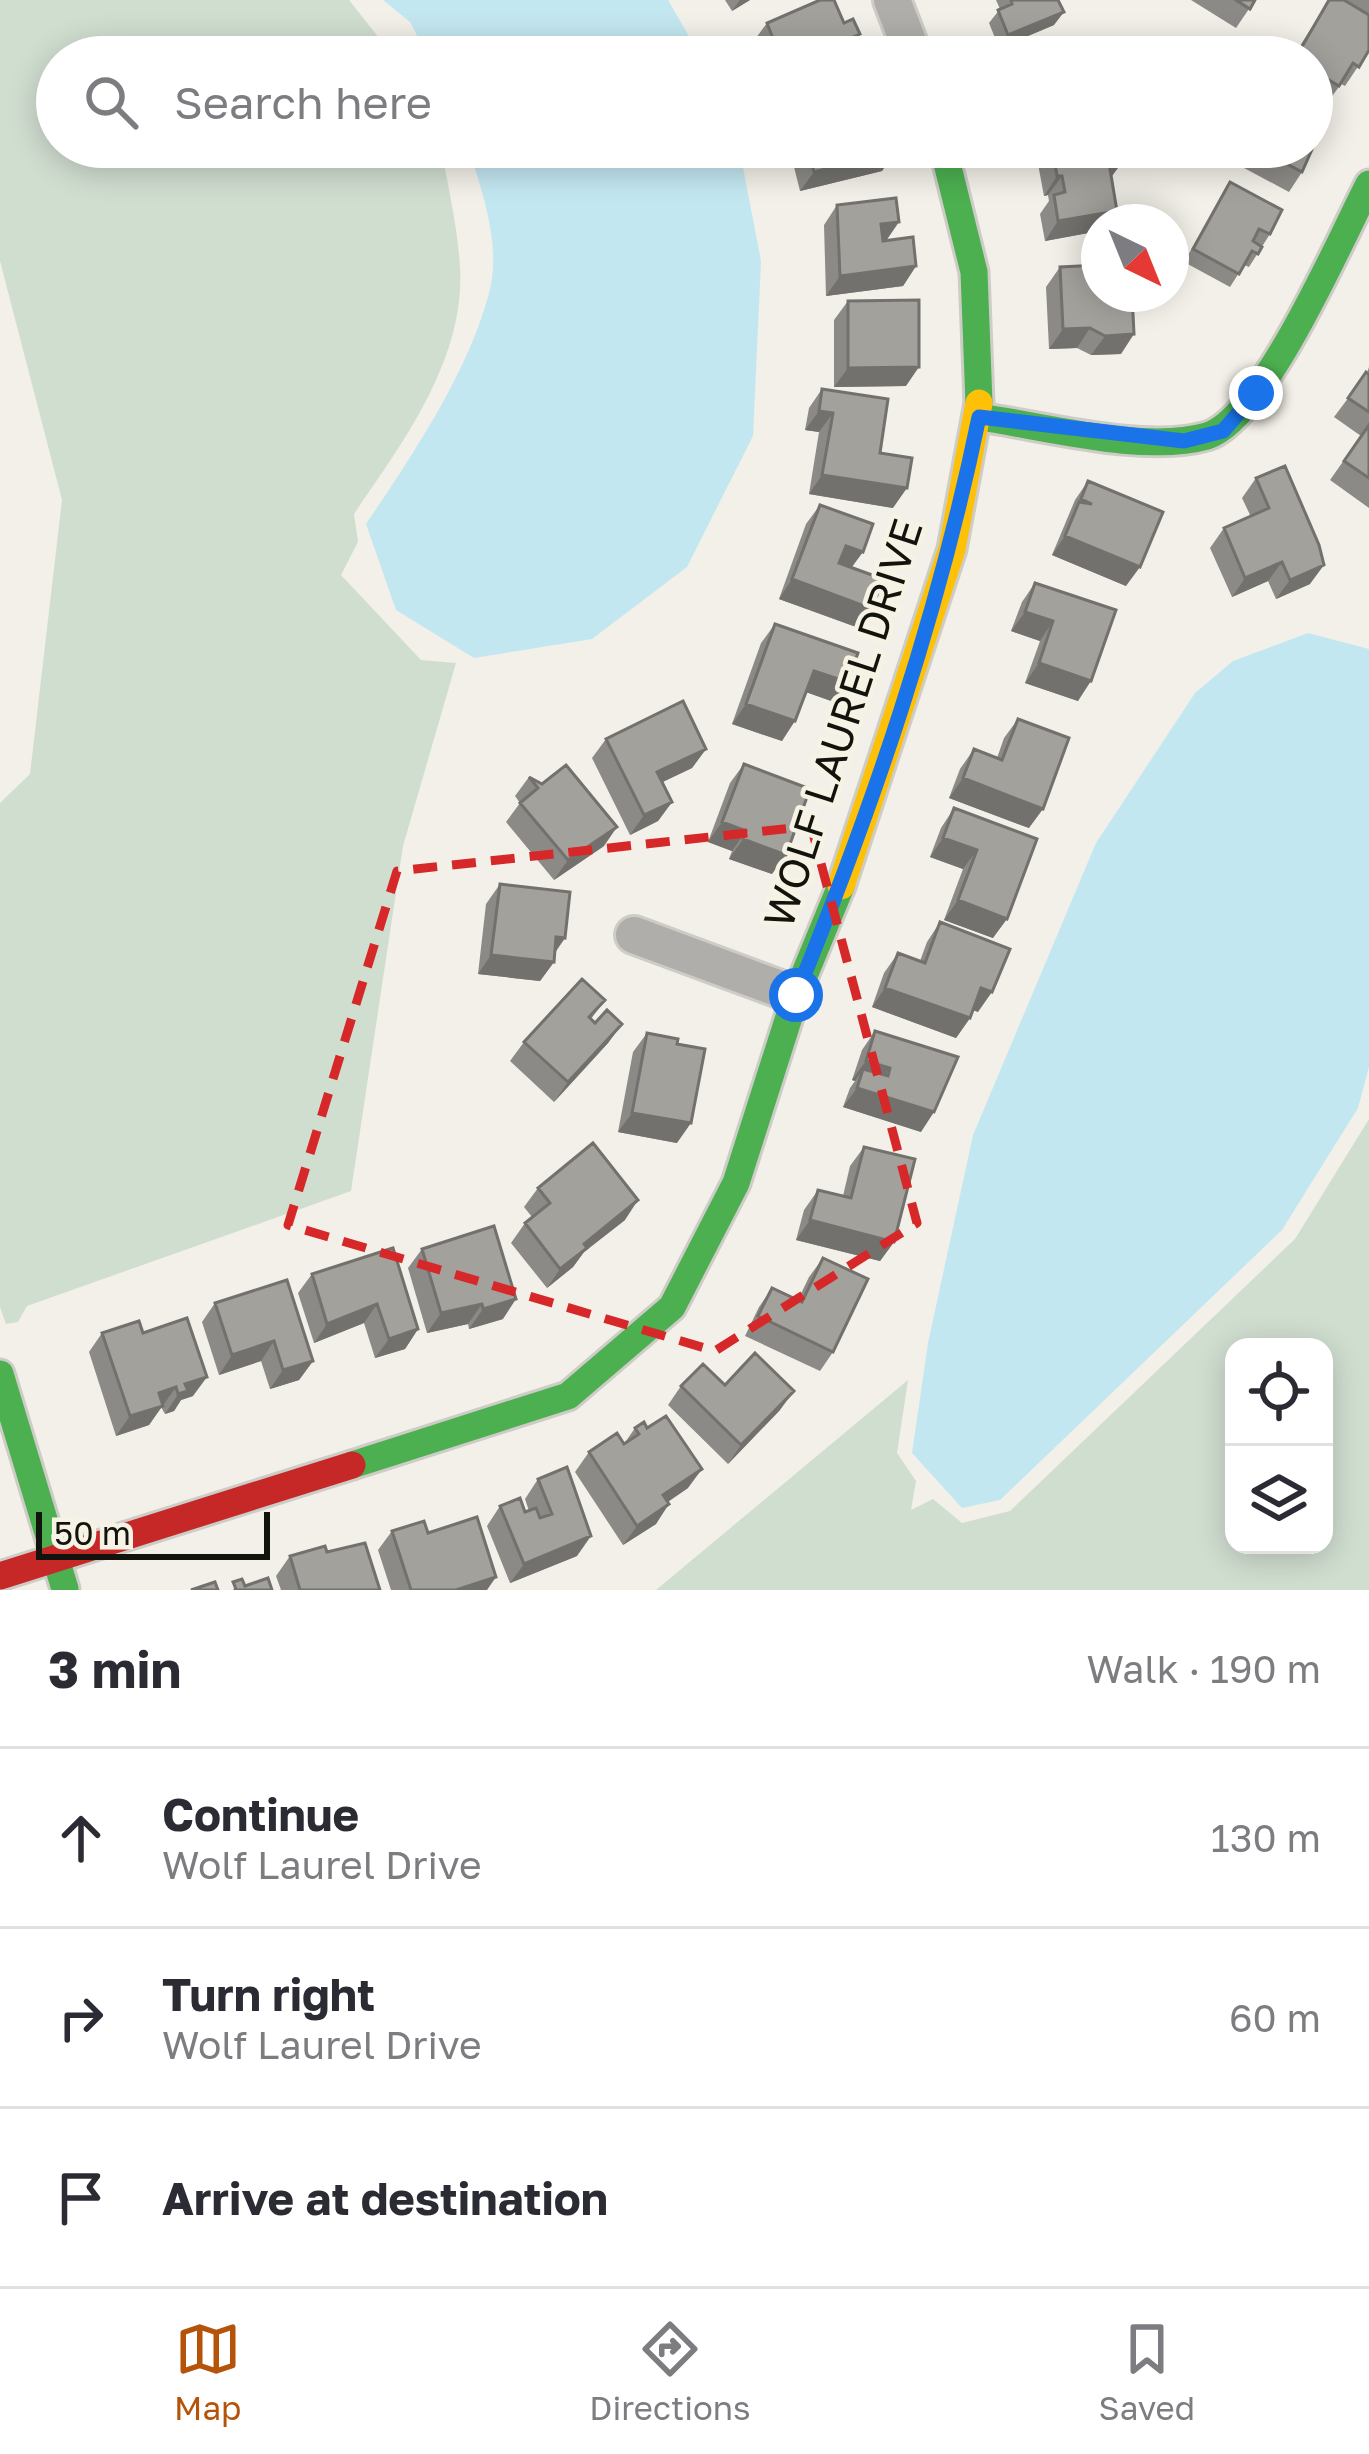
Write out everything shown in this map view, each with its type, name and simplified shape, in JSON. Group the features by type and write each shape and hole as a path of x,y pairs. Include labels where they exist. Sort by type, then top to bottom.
{"street":[{"path":"892,0 906,36"},
{"name":"WOLF LAUREL DRIVE","path":"0,1576 568,1396 673,1307 736,1183 796,995 856,849 952,548 979,417 974,272 948,168"},
{"path":"979,417 1184,441 1223,431 1256,393 1369,184"},
{"path":"634,935 796,995"},
{"path":"0,1374 65,1590"}],"highlighted area":[{"path":"811,826 917,1223 715,1351 288,1225 397,871"}],"green space":[{"path":"0,0 349,0 377,36 36,36 36,168 445,168 460,268 459,302 442,367 410,429 354,514 358,542 341,575 421,660 456,663 403,846 351,1191 27,1306 18,1322 6,1324 0,1307 0,803 30,774 62,500 0,261"},
{"path":"1369,1119 1369,1590 656,1590 908,1380 897,1453 916,1481 911,1510 933,1499 962,1523 1010,1511 1295,1239"}],"water":[{"path":"383,0 668,0 689,36 417,36 410,22"},
{"path":"474,168 743,168 761,261 753,436 687,567 592,639 474,658 396,610 366,524 420,442 480,323 493,257"},
{"path":"1308,633 1369,649 1369,1067 1358,1108 1282,1230 1000,1500 962,1508 912,1453 928,1343 973,1135 1096,843 1195,693 1233,661"}],"building":[{"path":"820,0 834,0 844,23 853,19 860,34 772,36 767,23"},
{"path":"1011,0 1058,0 1064,12 1008,35 998,10 1012,4"},
{"path":"1329,0 1344,0 1369,15 1369,50 1359,67 1353,63 1339,86 1333,82 1333,36 1308,36"},
{"path":"1056,168 1110,168 1116,204 1081,204 1081,217 1058,221 1054,195 1065,192 1062,176 1057,176"},
{"path":"1230,182 1282,210 1270,234 1259,229 1253,241 1262,247 1258,254 1252,251 1239,274 1193,249"},
{"path":"896,198 899,222 881,224 883,241 913,237 916,266 840,276 837,205"},
{"path":"1081,266 1081,312 1133,312 1134,334 1105,336 1090,328 1063,329 1060,267"},
{"path":"919,300 919,367 848,368 848,301"},
{"path":"1366,372 1369,375 1369,412 1348,398"},
{"path":"822,389 888,399 880,453 912,458 907,488 822,475 833,413 819,411"},
{"path":"1369,425 1369,478 1344,461"},
{"path":"1285,466 1324,565 1290,580 1282,562 1245,578 1224,528 1269,508 1256,478"},
{"path":"1088,481 1163,512 1140,567 1065,536 1079,502 1092,504 1081,499"},
{"path":"820,505 873,524 863,552 846,546 839,563 883,579 872,609 792,579"},
{"path":"1035,583 1116,610 1091,681 1039,663 1053,621 1025,612"},
{"path":"775,624 858,653 847,682 814,671 795,721 746,704"},
{"path":"683,701 706,749 657,772 672,802 644,815 606,739"},
{"path":"1018,719 1069,738 1043,809 963,778 974,749 1002,760"},
{"path":"744,764 810,789 786,855 743,839 746,831 722,822"},
{"path":"566,765 617,827 568,860 520,803 538,788 529,777 542,784"},
{"path":"954,808 1037,839 1007,919 958,900 977,850 943,838"},
{"path":"500,884 570,892 565,938 556,937 554,962 491,955"},
{"path":"940,922 1010,949 992,992 981,988 970,1018 885,988 898,953 925,963"},
{"path":"582,979 605,1000 589,1017 595,1023 607,1010 622,1024 568,1082 524,1042"},
{"path":"875,1031 958,1057 934,1112 857,1088 863,1069 888,1076 890,1068 866,1061"},
{"path":"647,1033 705,1049 691,1123 632,1113"},
{"path":"593,1143 638,1200 560,1269 525,1223 550,1203 538,1188"},
{"path":"864,1147 915,1159 894,1242 810,1220 818,1190 851,1198"},
{"path":"494,1226 516,1299 483,1309 482,1304 441,1313 422,1249"},
{"path":"393,1248 418,1329 389,1339 377,1304 327,1324 312,1274"},
{"path":"823,1258 868,1279 833,1352 758,1316 772,1288 802,1302"},
{"path":"287,1280 313,1361 283,1370 274,1341 232,1355 215,1303"},
{"path":"187,1318 207,1377 185,1384 188,1391 178,1394 176,1387 159,1393 163,1406 130,1416 102,1333 139,1321 143,1333"},
{"path":"755,1353 794,1391 741,1445 681,1386 703,1364 725,1385"},
{"path":"666,1416 702,1469 663,1495 669,1504 637,1526 589,1452 617,1433 624,1444 639,1434 635,1428 644,1422 647,1428"},
{"path":"567,1467 591,1536 524,1564 500,1506 520,1498 525,1512 536,1508 540,1518 552,1514 538,1479"},
{"path":"477,1517 496,1577 456,1590 411,1590 392,1531 424,1521 428,1533"},
{"path":"365,1543 380,1590 300,1590 290,1556 325,1546 327,1552"},
{"path":"268,1578 272,1590 234,1590 233,1582 242,1579 245,1586"},
{"path":"215,1582 218,1590 191,1590"}],"traffic: fast":[{"path":"948,168 974,272 979,403"},
{"path":"979,417 1154,442 1207,436 1229,423 1252,397 1298,324 1369,184"},
{"path":"352,1465 568,1396 672,1307 736,1183 796,995 841,886"},
{"path":"0,1374 65,1589"}],"traffic: slow":[{"path":"841,886 952,549 979,403"}],"traffic: jam":[{"path":"0,1576 352,1465"}],"route":[{"path":"796,995 856,849 952,548 979,417 1184,441 1223,431 1256,393"}]}
